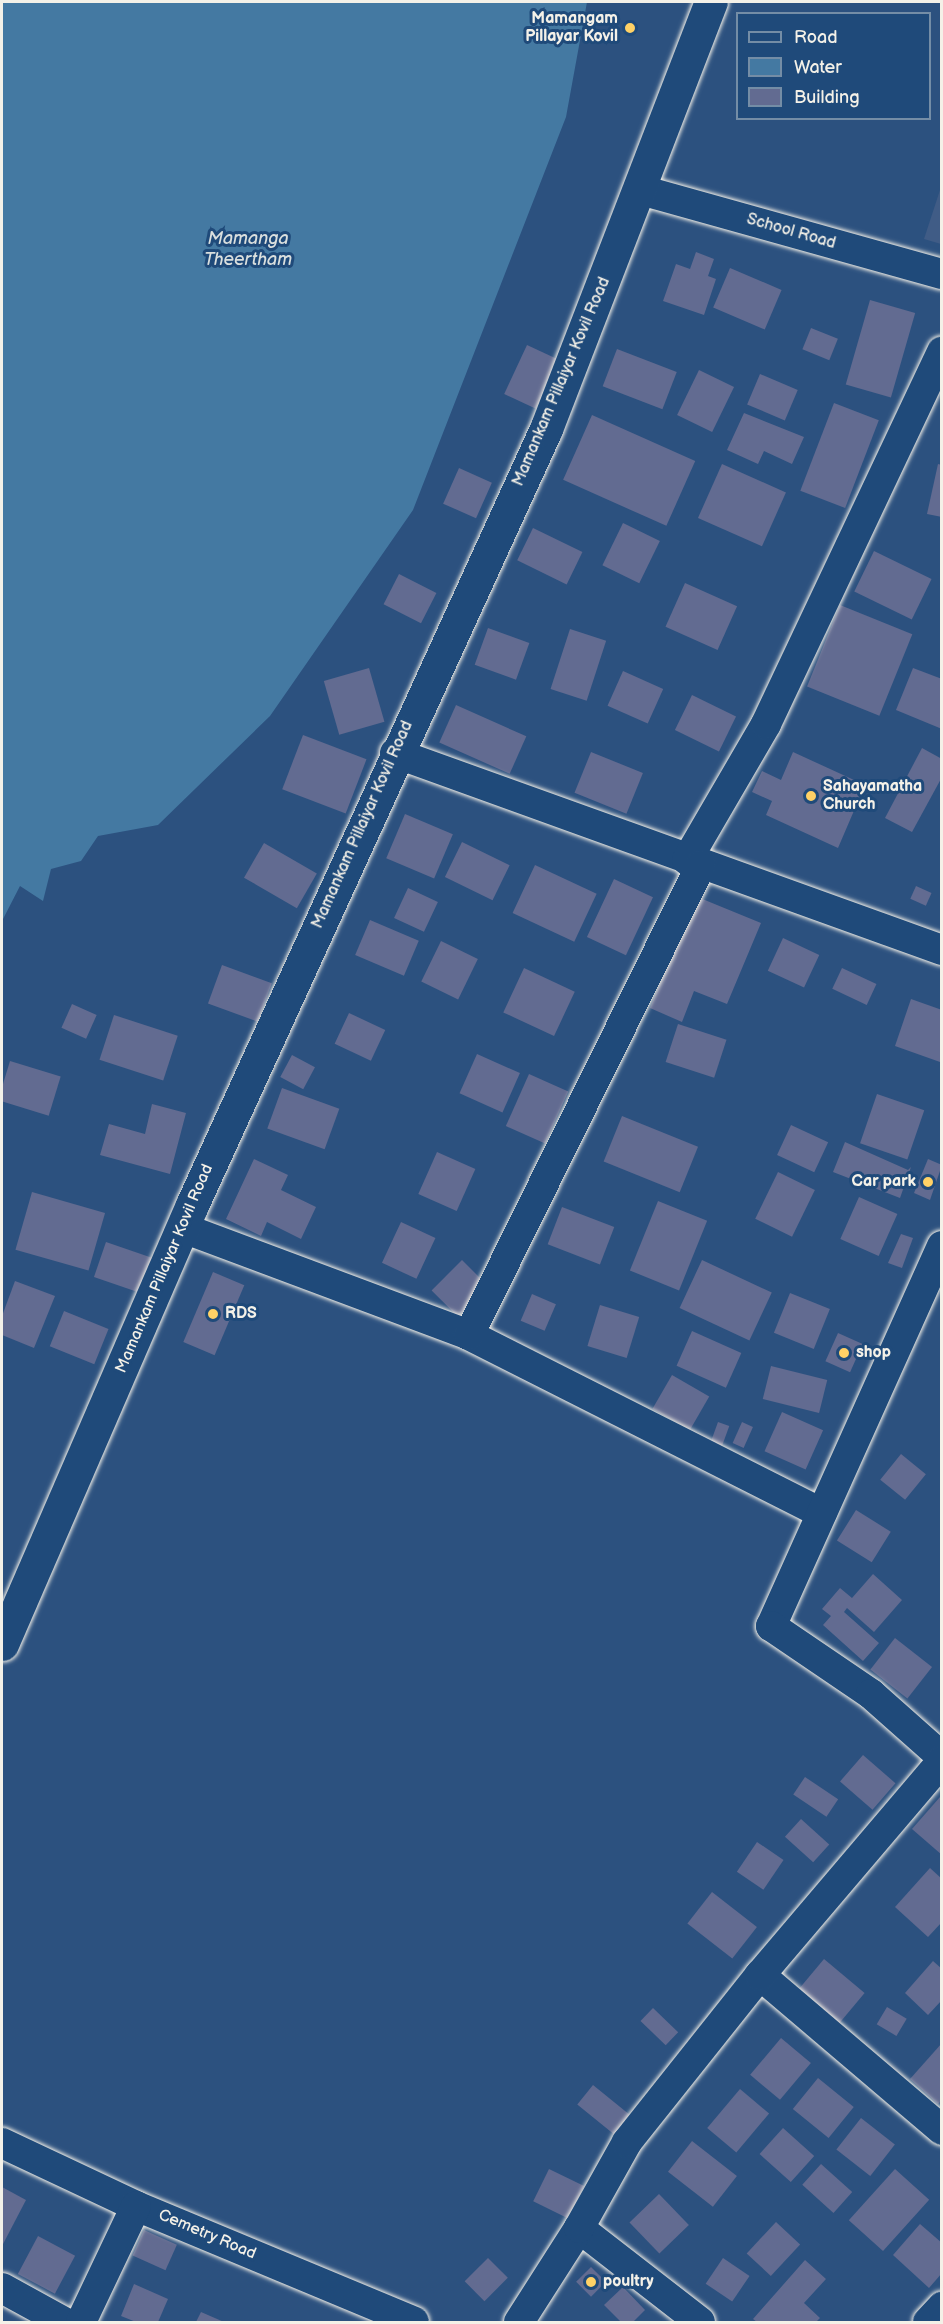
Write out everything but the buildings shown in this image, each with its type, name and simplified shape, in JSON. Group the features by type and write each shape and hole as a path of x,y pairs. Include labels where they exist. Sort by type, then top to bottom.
{"main road":[{"name":"Mamankam Pillaiyar Kovil Road","path":"4,1633 395,753 546,429 641,190 711,2"}],"street":[{"name":"School Road","path":"641,190 942,274"},
{"path":"469,1335 694,862 766,724 942,351"},
{"path":"395,753 942,950"},
{"path":"183,1228 469,1335 822,1514"},
{"path":"519,2322 579,2228 627,2142 760,1975 942,1759 871,1694 771,1626 822,1514 935,1281 942,1246"},
{"path":"760,1975 942,2130"},
{"name":"Cemetry Road","path":"2,2143 377,2315 414,2322"},
{"path":"81,2322 136,2206"},
{"path":"579,2228 700,2322"},
{"path":"2,2288 64,2322"},
{"path":"928,2322 942,2307"}],"shaded area":[{"path":"941,187 941,244 924,239"}],"water":[{"name":"Mamanga Theertham","path":"2,2 587,2 566,117 413,510 270,716 158,825 98,836 81,861 51,869 43,901 20,886 2,921"}],"place":[{"name":"Mamangam Pillayar Kovil","path":"630,28"},
{"name":"Sahayamatha Church","path":"811,796"},
{"name":"Car park","path":"928,1182"},
{"name":"RDS","path":"213,1314"},
{"name":"shop","path":"844,1353"},
{"name":"poultry","path":"591,2282"}]}
